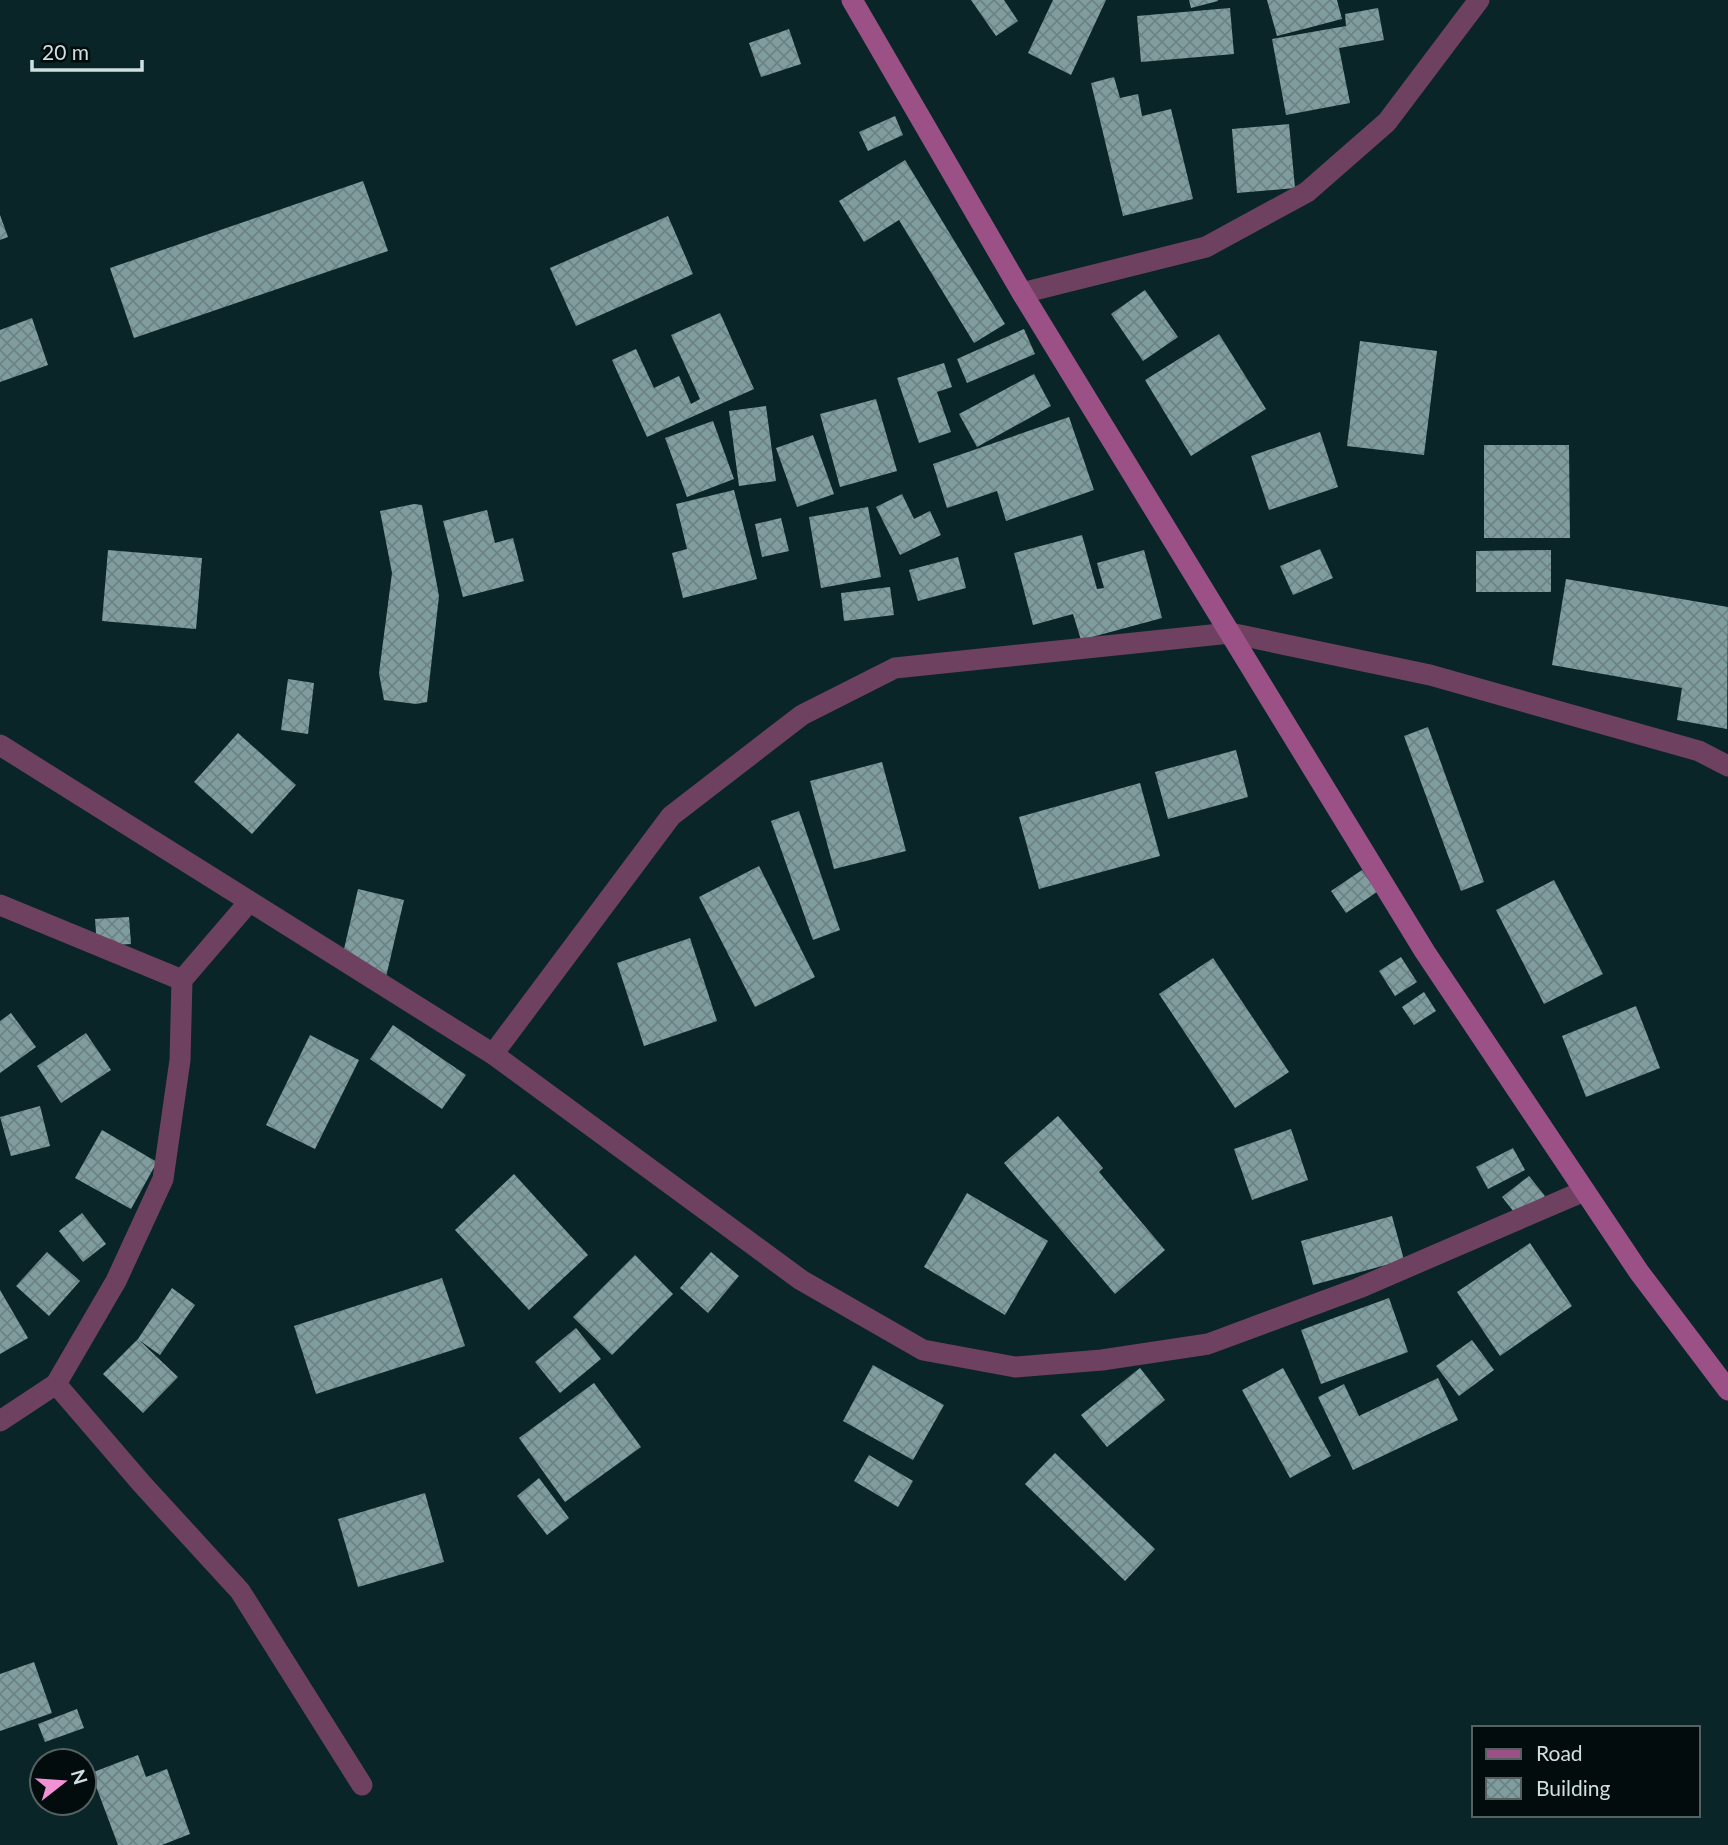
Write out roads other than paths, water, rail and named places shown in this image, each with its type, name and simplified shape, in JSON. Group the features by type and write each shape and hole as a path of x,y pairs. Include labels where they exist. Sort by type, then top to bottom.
{"street":[{"path":"852,0 1022,293 1425,952 1639,1272 1728,1390"},
{"path":"1022,293 1206,247 1307,192 1387,122 1479,0"},
{"path":"493,1054 671,816 802,715 895,668 1230,633 1430,675 1699,751 1728,766"},
{"path":"0,745 493,1054 802,1280 923,1350 1015,1367 1102,1360 1208,1344 1359,1288 1584,1191"},
{"path":"0,1421 56,1384 116,1281 163,1179 180,1060 182,980 249,902"},
{"path":"0,905 182,980"},
{"path":"56,1384 142,1484 240,1591 362,1785"}]}
